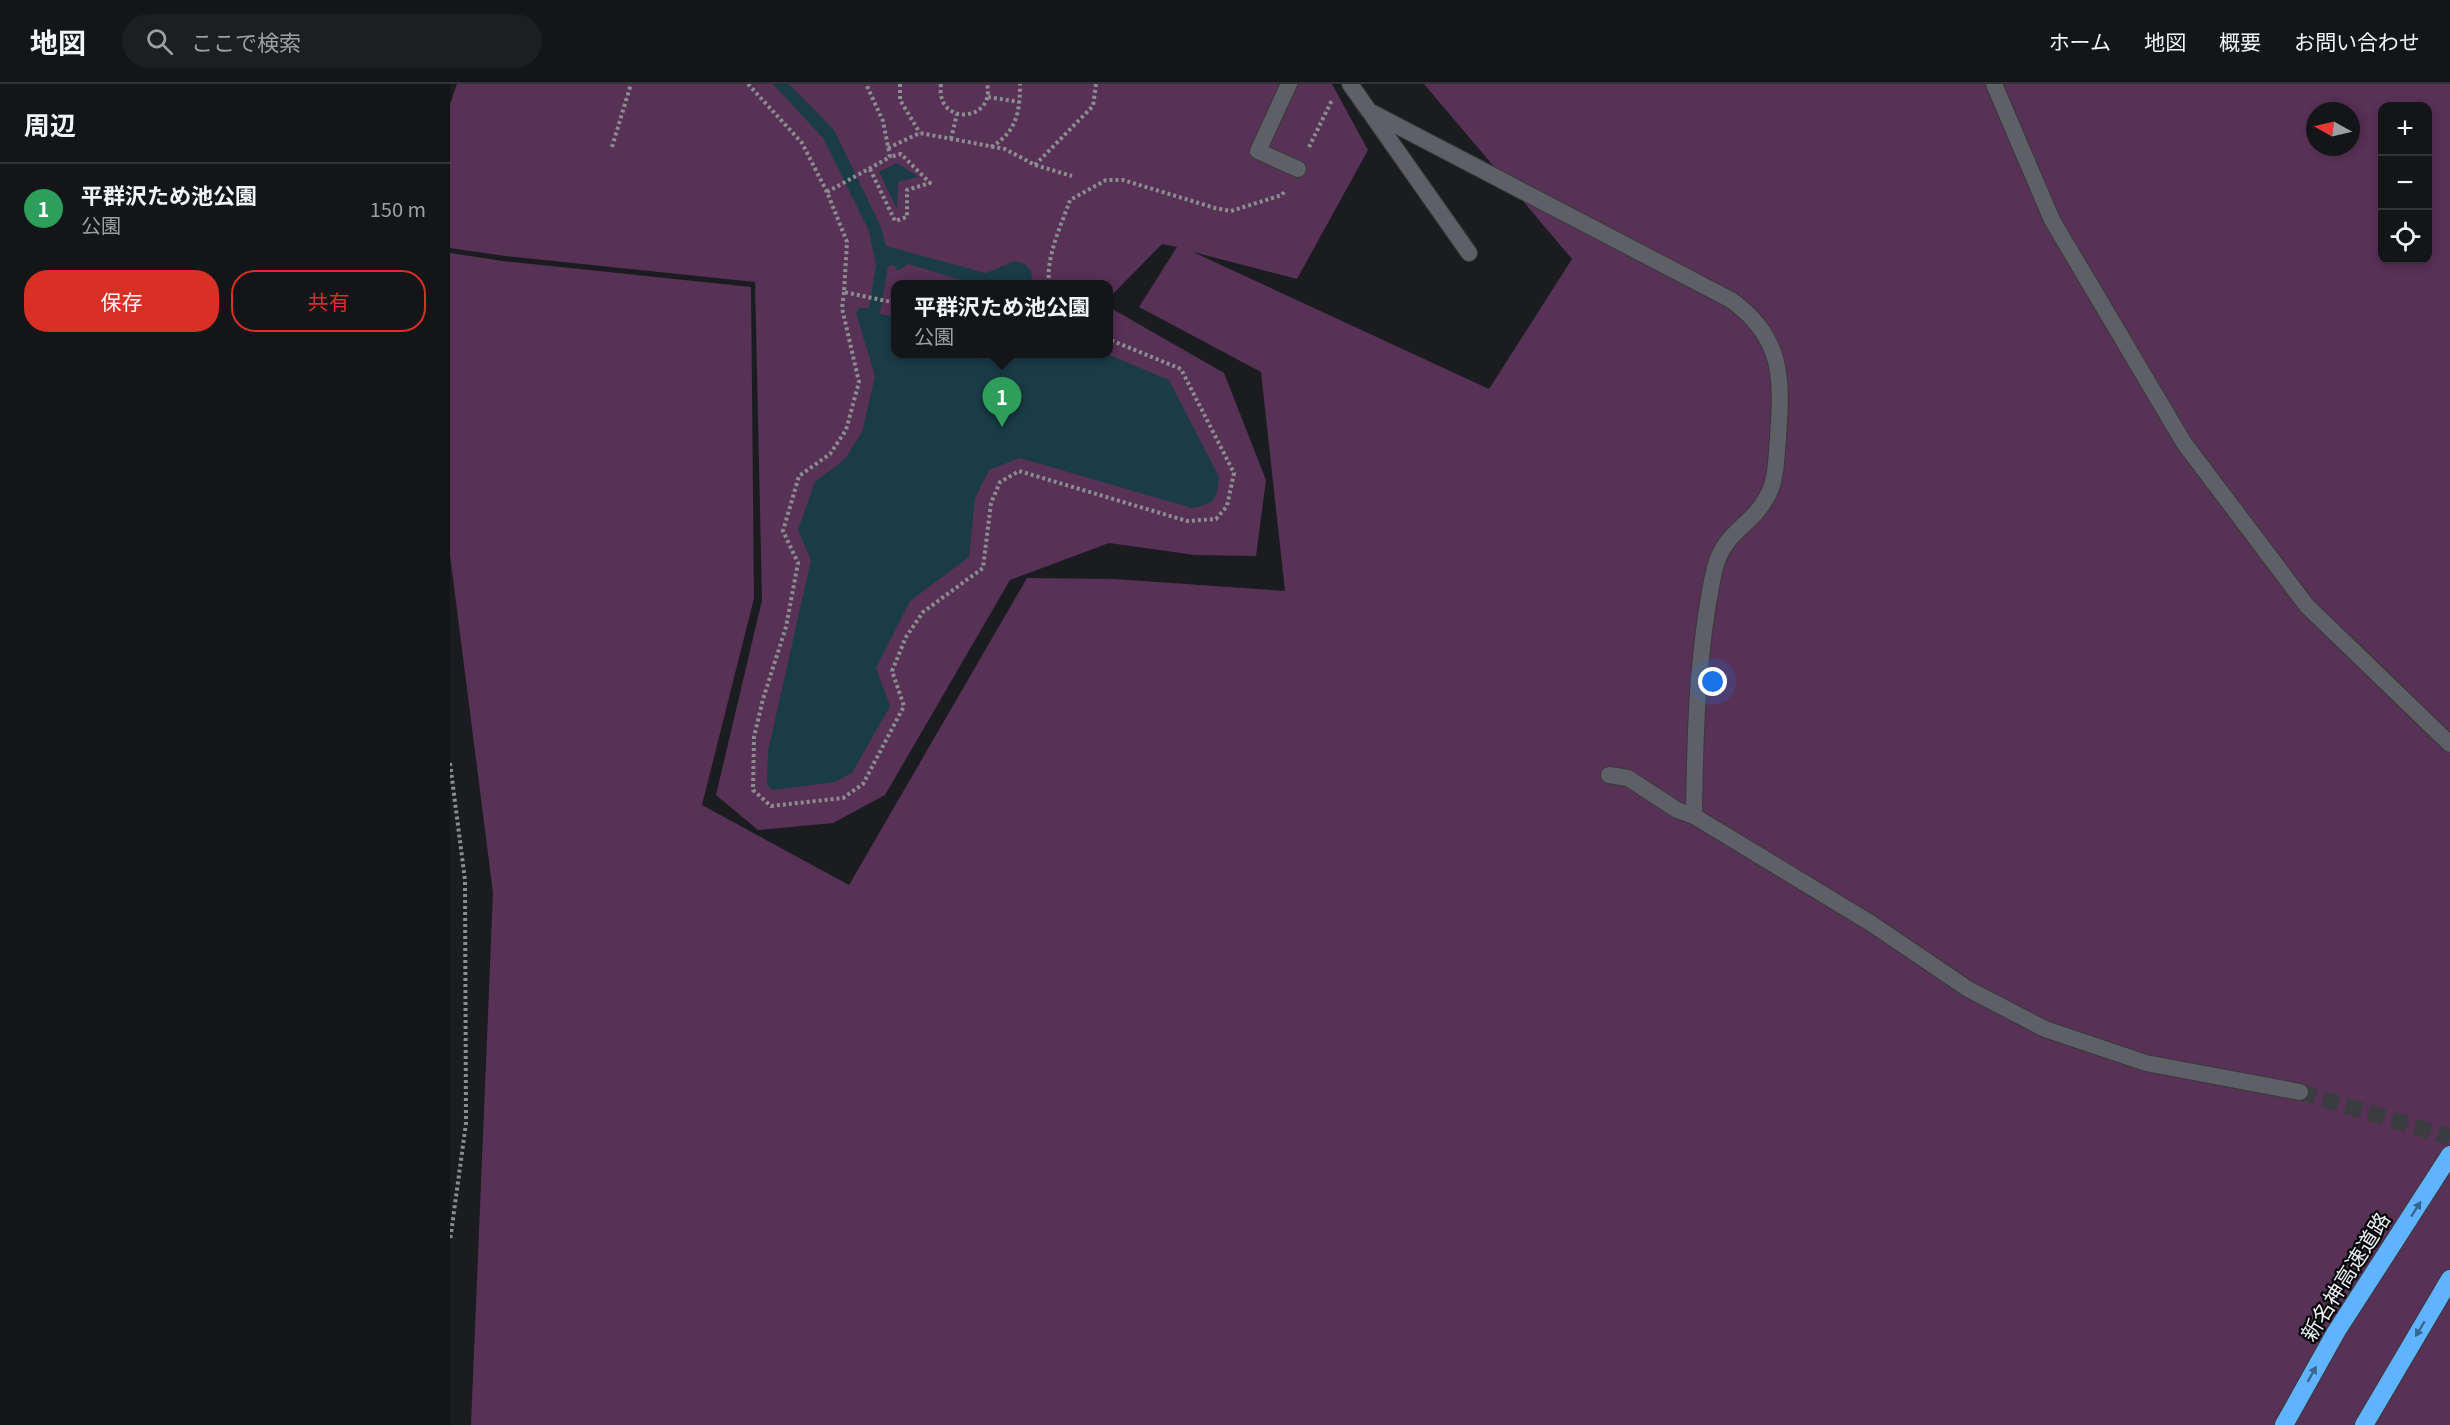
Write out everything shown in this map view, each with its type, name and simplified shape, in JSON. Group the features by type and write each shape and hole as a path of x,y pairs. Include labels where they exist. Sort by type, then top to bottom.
{"highway":[{"name":"新名神高速道路","path":"2284,1425 2336,1332 2450,1155"},
{"path":"2364,1425 2450,1279"}],"street":[{"path":"1289,84 1258,150 1298,169"},
{"path":"1350,84 1469,253"},
{"path":"1994,84 2052,220 2184,443 2307,606 2450,744"},
{"path":"1369,111 1731,300 1757,323 1772,344 1779,367 1781,390 1775,478 1768,496 1756,512 1728,538 1718,554 1701,647 1696,703 1694,816"},
{"path":"1609,775 1628,778 1677,810 1694,816 1872,924 1968,989 2036,1025 2146,1063 2300,1092"}],"path":[{"path":"612,147 631,84"},
{"path":"748,84 802,143 827,192 847,242 842,308 860,382 846,430 830,454 800,476 783,531 798,563 786,627 763,699 754,737 753,790 771,806 843,798 863,784 904,706 892,670 906,637 923,612 983,568 991,503 1000,482 1019,471 1187,521 1216,519 1227,506 1234,473 1181,369 1113,341"},
{"path":"866,84 883,122 890,157"},
{"path":"900,84 900,100 920,133"},
{"path":"941,84 941,98 945,105 957,114 972,114 979,110 988,97 987,84"},
{"path":"991,147 1010,132 1019,102 1020,84"},
{"path":"1035,165 1092,106 1096,84"},
{"path":"1048,280 1052,255 1070,200 1106,180 1123,180 1231,211 1282,195 1298,169 1334,95"},
{"path":"988,97 1019,102"},
{"path":"951,139 957,114"},
{"path":"888,148 920,133 1005,149 1035,165 1072,176"},
{"path":"827,192 860,176 870,169 890,157 901,154 930,183 907,190 907,217 895,221 870,169"},
{"path":"844,292 891,302"},
{"path":"450,764 465,880 466,1123 450,1241"}],"shaded area":[{"path":"457,84 1332,84 1368,150 1297,279 1193,252 1489,389 1572,259 1424,84 2450,84 2450,1425 471,1425 493,893 450,555 450,253 503,261 751,287 754,598 702,805 849,885 1027,578 1114,579 1285,591 1261,372 1139,307 1177,247 1162,244 1113,294 1113,280 891,280 891,358 1113,358 1113,309 1224,373 1266,480 1256,556 1195,555 1109,543 1010,580 885,795 833,823 758,830 716,795 762,600 755,282 505,256 450,248 450,104"}],"water":[{"path":"773,84 789,84 834,130 881,227 886,246 986,273 1015,261 1025,264 1031,271 1032,280 962,280 908,264 898,271 894,265 888,266 880,314 891,316 891,358 1113,357 1169,380 1219,477 1213,500 1205,505 1192,508 1020,458 989,470 975,498 969,557 910,601 876,668 890,706 852,773 835,782 773,790 767,785 768,751 811,560 798,530 815,482 845,459 862,432 875,376 856,313 859,308 869,308 876,265 869,231 823,138"},
{"path":"897,163 919,177 898,182 897,209 879,172"}],"tunnel":[{"path":"2300,1092 2450,1137"}],"place":[{"name":"平群沢ため池公園","path":"1002,427"}]}
